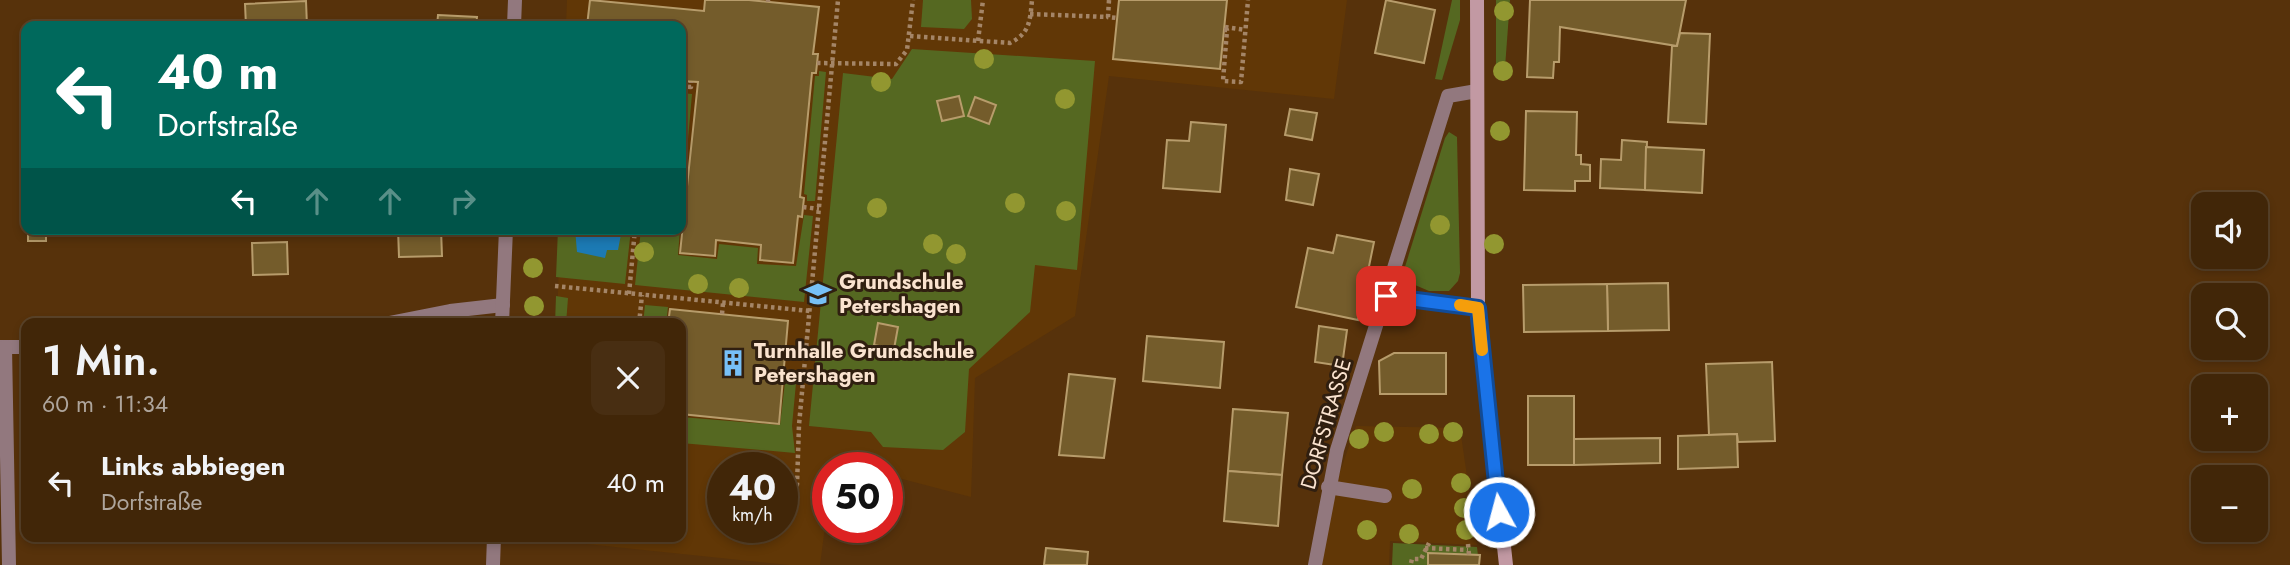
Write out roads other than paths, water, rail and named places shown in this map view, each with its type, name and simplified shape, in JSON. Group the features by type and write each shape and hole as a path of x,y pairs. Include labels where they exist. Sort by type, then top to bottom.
{"main road":[{"path":"1477,0 1478,308 1506,565"}],"street":[{"path":"514,21 515,0"},
{"name":"DORFSTRASSE","path":"1315,565 1328,487 1448,96 1477,91"},
{"path":"502,318 506,235"},
{"path":"1386,296 1478,308"},
{"path":"414,318 503,305"},
{"path":"9,565 3,347 21,347"},
{"path":"1328,487 1385,496"},
{"path":"493,565 494,542"}],"water":[{"path":"576,235 621,235 618,250 607,250 605,258 577,252"}],"place":[{"name":"Grundschule Petershagen","path":"818,294"},
{"name":"Turnhalle Grundschule Petershagen","path":"733,363"}]}
